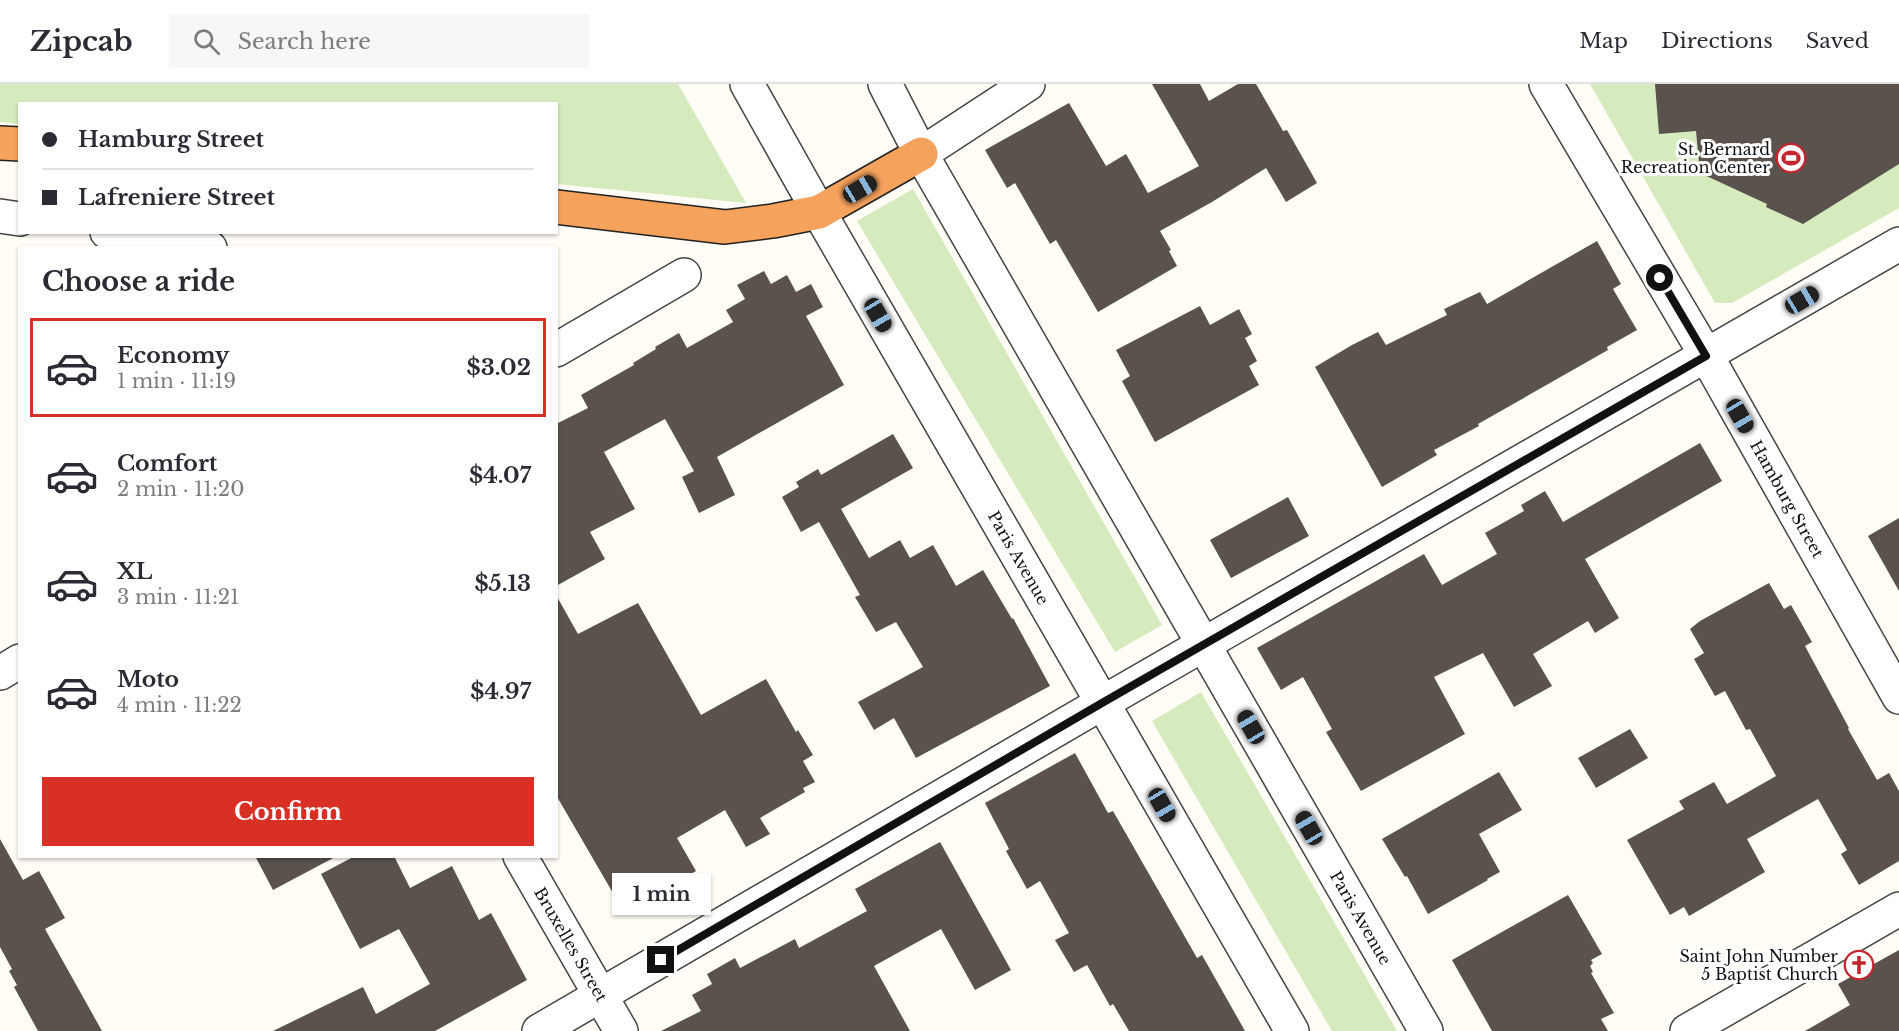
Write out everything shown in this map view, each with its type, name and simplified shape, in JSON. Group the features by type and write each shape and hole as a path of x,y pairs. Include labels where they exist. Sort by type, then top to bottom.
{"highway":[{"path":"0,143 18,144"},
{"path":"558,207 725,227 773,221 819,212 921,154"}],"street":[{"name":"Paris Avenue","path":"747,84 1292,1031"},
{"name":"Paris Avenue","path":"885,84 921,154 1426,1031"},
{"path":"921,154 1028,84"},
{"name":"Hamburg Street","path":"1546,84 1706,356 1899,698"},
{"path":"0,216 18,219"},
{"path":"117,234 171,245"},
{"path":"538,1031 1899,244"},
{"path":"558,346 684,275"},
{"path":"0,673 18,663"},
{"name":"Bruxelles Street","path":"521,858 621,1031"},
{"path":"1687,1031 1899,909"}],"green space":[{"path":"0,84 678,84 746,203 558,184 558,102 18,102 18,124 0,122"},
{"path":"1590,84 1899,84 1899,208 1732,303 1715,303"},
{"path":"913,189 1162,625 1115,652 857,221"},
{"path":"1201,692 1397,1031 1332,1031 1152,721"}],"building":[{"path":"1152,84 1200,84 1209,101 1238,84 1256,84 1283,131 1287,130 1317,183 1286,202 1266,168 1160,231 1177,266 1098,312 1056,240 1050,244 1015,183 1007,188 985,150 1069,103 1106,166 1126,154 1148,193 1199,166"},
{"name":"St. Bernard Recreation Center","path":"1655,84 1899,84 1899,164 1803,224 1766,207 1767,204 1700,173 1696,131 1659,134"},
{"path":"1597,241 1621,284 1613,289 1637,330 1607,347 1608,350 1434,450 1437,455 1382,487 1315,367 1378,332 1386,345 1447,315 1444,309 1480,292 1487,304"},
{"path":"764,271 771,284 787,275 796,292 811,284 823,307 806,316 844,385 717,457 735,495 699,513 682,477 694,471 665,419 604,452 635,509 590,532 605,559 558,585 558,423 588,408 581,395 634,365 633,363 656,349 655,347 679,333 687,348 733,322 726,310 745,299 737,285"},
{"path":"1200,306 1210,325 1239,309 1252,334 1245,338 1257,361 1249,366 1259,385 1155,442 1122,381 1130,376 1116,350"},
{"path":"893,434 913,468 841,509 869,558 900,540 910,558 933,545 956,586 983,570 1013,618 1050,686 916,758 894,718 874,730 858,702 923,667 896,622 876,632 855,597 860,595 819,522 801,532 782,497 799,487 796,482 818,469 821,475"},
{"path":"1700,443 1722,481 1585,559 1619,618 1595,633 1588,621 1533,654 1552,686 1514,707 1483,653 1434,677 1465,734 1361,791 1326,732 1332,729 1303,677 1281,690 1257,648 1424,554 1442,585 1497,554 1485,533 1524,511 1521,505 1545,491 1563,522"},
{"path":"1288,497 1309,536 1231,578 1210,540"},
{"path":"1899,518 1899,591 1868,536"},
{"path":"1769,583 1784,609 1791,605 1812,642 1805,646 1877,780 1889,773 1899,791 1899,861 1859,885 1841,854 1847,850 1818,799 1747,839 1765,872 1689,916 1684,907 1670,915 1627,840 1684,809 1679,801 1714,782 1727,804 1776,776 1750,729 1746,730 1725,691 1715,696 1694,659 1704,653 1690,629 1700,621"},
{"path":"558,599 578,634 638,603 701,715 766,679 796,732 798,730 813,755 803,761 815,782 803,788 805,792 760,818 770,834 746,847 725,810 677,838 696,871 624,912 558,798"},
{"path":"1630,729 1648,758 1596,788 1578,758"},
{"path":"1075,753 1108,813 1113,811 1197,958 1202,955 1245,1031 1129,1031 1113,1004 1110,1006 1087,965 1074,972 1055,940 1069,933 1040,881 1027,889 1006,851 1009,849 985,803"},
{"path":"1499,772 1522,810 1479,834 1500,872 1428,914 1407,876 1405,877 1382,839"},
{"path":"0,839 23,880 39,871 65,918 45,929 102,1031 38,1031 14,987 17,985 9,971 12,969 0,947"},
{"path":"940,842 1011,970 975,990 941,929 874,966 910,1031 661,1031 701,1011 692,995 712,984 707,974 735,958 740,968 795,939 799,948 867,911 855,889"},
{"path":"256,858 333,858 273,890"},
{"path":"351,858 395,858 410,888 452,866 479,920 491,913 527,980 435,1031 273,1031 363,987 376,1014 430,984 399,929 360,949 321,874"},
{"path":"1568,895 1602,954 1591,960 1593,963 1590,966 1593,972 1591,973 1614,1013 1601,1019 1608,1031 1492,1031 1452,960"},
{"path":"1899,950 1899,1031 1805,1031 1850,1005 1838,984"}],"place":[{"name":"St. Bernard Recreation Center","path":"1791,158"},
{"name":"Saint John Number 5 Baptist Church","path":"1859,965"}],"route":[{"path":"661,960 1102,703 1706,356 1660,278"}]}
